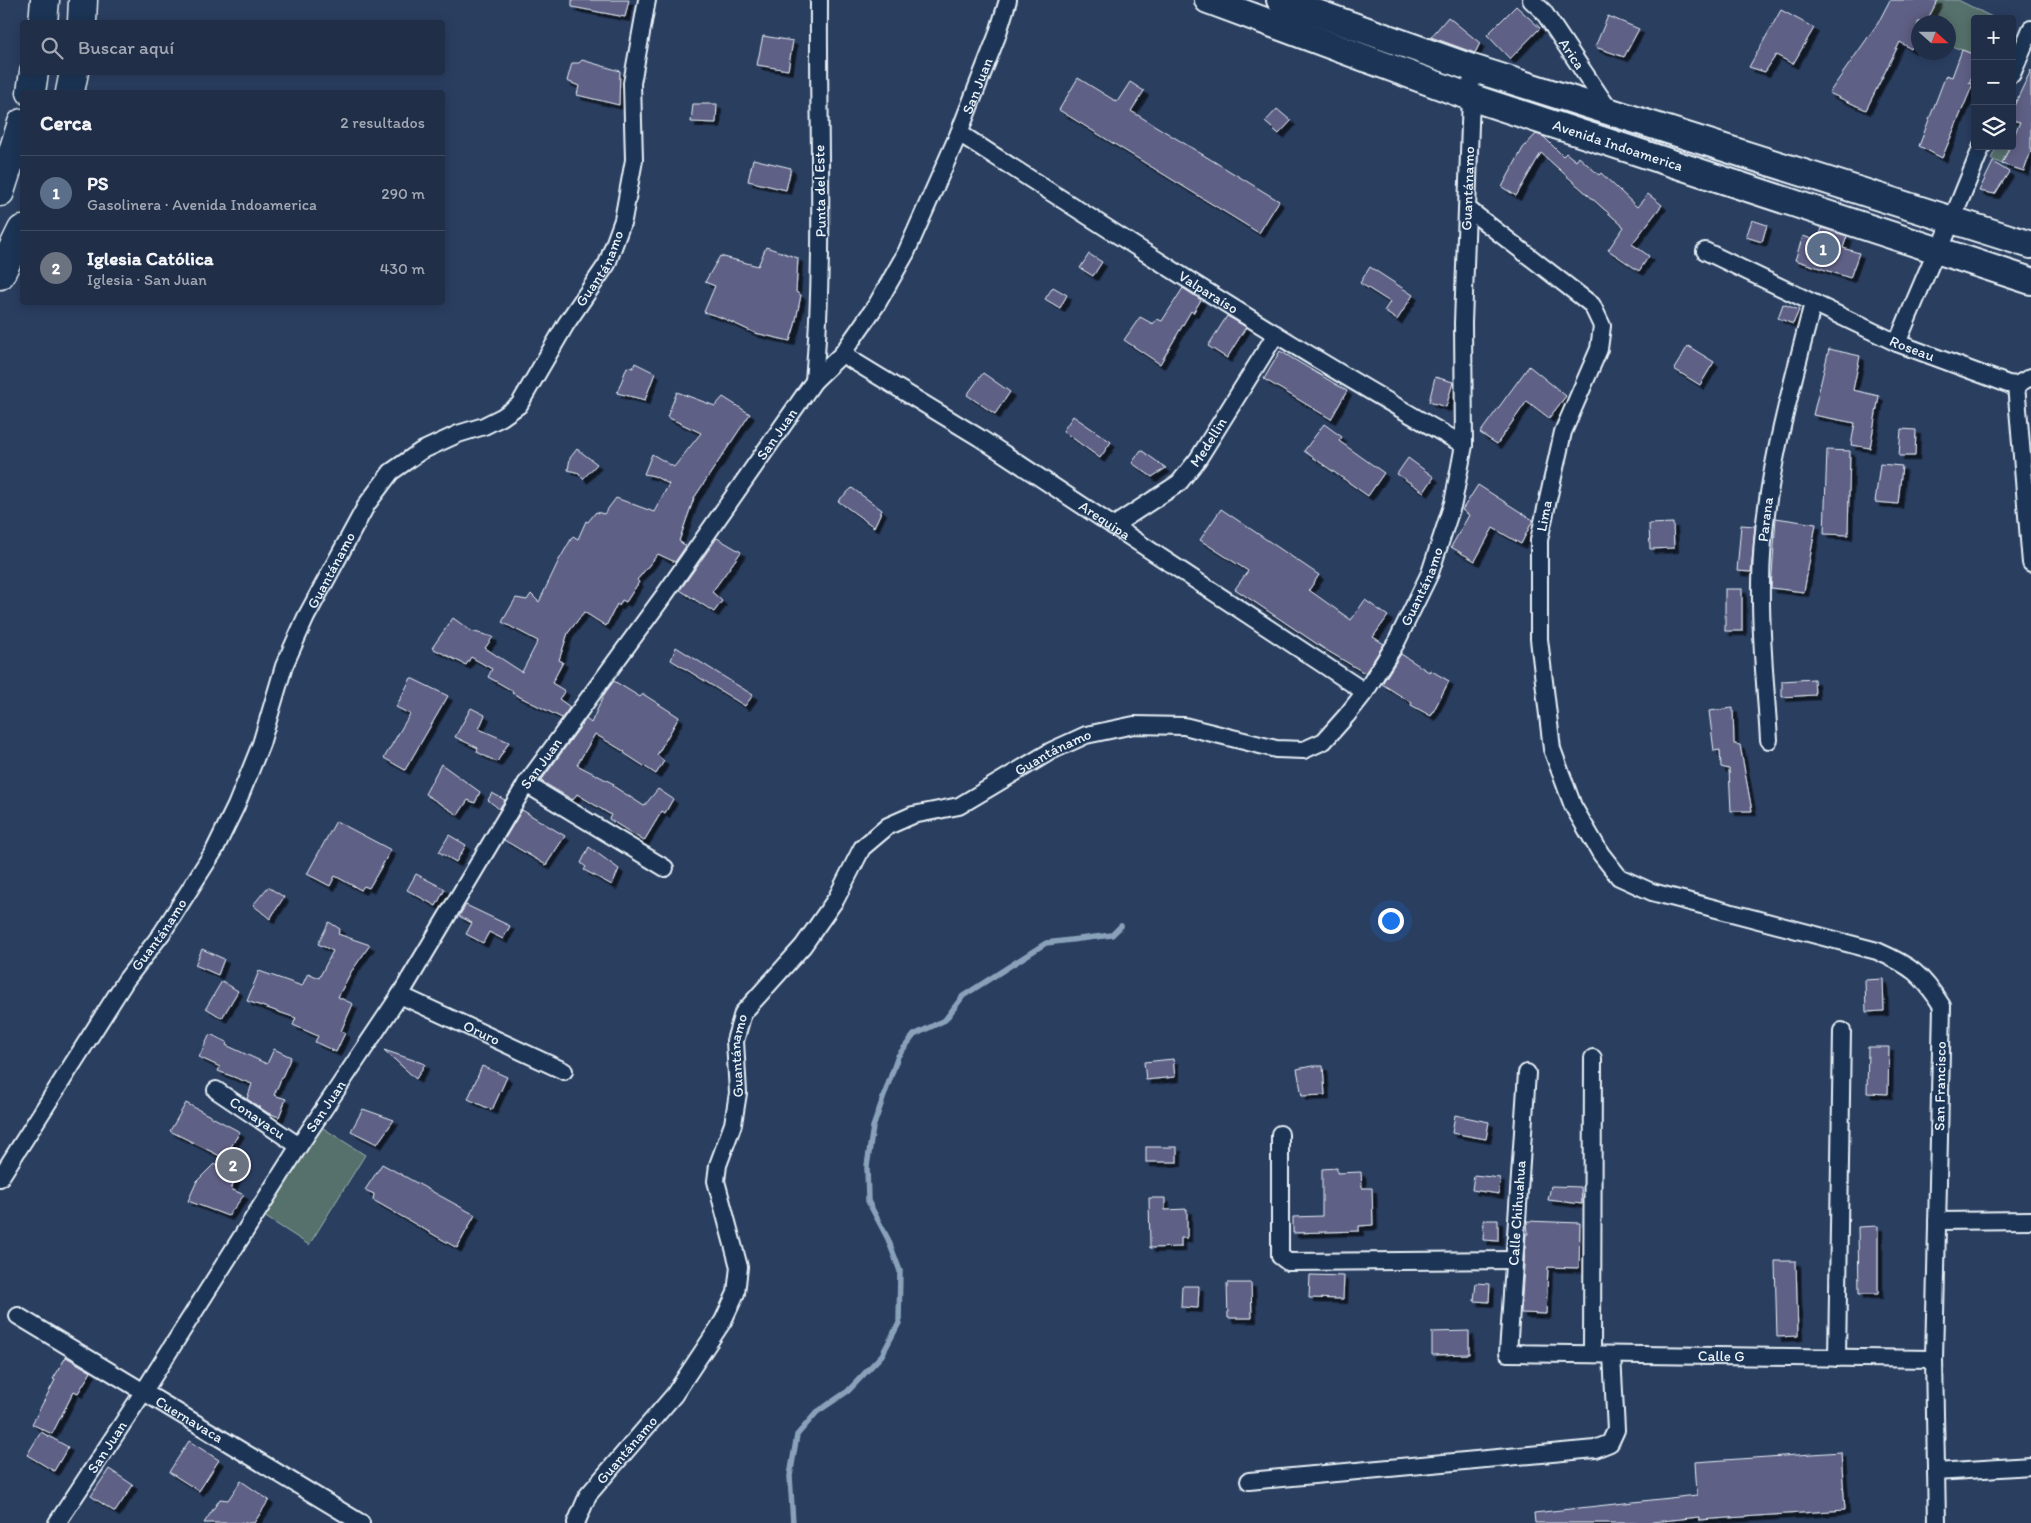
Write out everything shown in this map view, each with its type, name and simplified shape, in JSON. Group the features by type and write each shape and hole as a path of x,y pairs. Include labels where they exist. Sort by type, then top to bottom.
{"highway":[{"path":"42,20 45,0"},
{"path":"82,0 82,20"},
{"path":"31,90 34,75"},
{"path":"70,90 73,75"},
{"path":"0,192 20,129"},
{"path":"0,276 20,234"}],"main road":[{"name":"Avenida Indoamerica","path":"1208,0 1470,97 2031,281"},
{"name":"Avenida Indoamerica","path":"1280,0 1472,68 1610,110 2031,245"}],"street":[{"name":"Guantánamo","path":"0,1178 126,980 162,933 214,852 236,806 260,744 284,666 306,617 367,504 391,472 421,451 458,434 484,426 502,417 519,405 566,324 607,264 623,220 634,160 632,83 647,0"},
{"name":"Punta del Este","path":"814,381 819,320 821,237 818,100 819,0"},
{"name":"San Juan","path":"57,1523 144,1391 299,1146 400,995 526,784 665,594 814,381 842,354 877,304 906,253 959,133 997,36 1008,0"},
{"name":"Arica","path":"1531,0 1543,11 1610,110"},
{"path":"2016,65 2031,29"},
{"name":"Guantánamo","path":"576,1523 588,1495 674,1395 723,1321 736,1293 739,1267 716,1181 718,1165 733,1124 738,1093 735,1040 743,1013 803,946 836,899 862,848 888,826 913,815 959,806 1050,751 1086,735 1134,725 1184,726 1276,749 1304,750 1324,741 1365,692 1396,643 1430,573 1453,502 1464,445 1463,323 1472,68"},
{"name":"Valparaíso","path":"959,133 1099,224 1276,334 1387,402 1464,445"},
{"path":"1897,343 1932,263 1939,252 1980,150"},
{"name":"Lima","path":"1468,209 1592,306 1602,326 1599,349 1563,432 1539,540 1539,639 1552,749 1573,806 1600,854 1619,877"},
{"name":"Roseau","path":"1705,251 1897,343 1954,365 2008,384 2016,385"},
{"name":"Parana","path":"1769,740 1760,585 1766,513 1785,415 1812,303"},
{"name":"Medellin","path":"1113,526 1179,483 1198,459 1276,334"},
{"name":"Arequipa","path":"842,354 980,438 1365,692"},
{"path":"2031,377 2016,385 2031,563"},
{"path":"526,784 665,868"},
{"name":"San Francisco","path":"1619,877 1652,892 1877,951 1905,964 1929,985 1942,1006 1934,1359 1937,1523"},
{"name":"Oruro","path":"400,995 564,1071"},
{"path":"1837,1358 1842,1031"},
{"path":"1592,1354 1593,1058"},
{"name":"Calle Chihuahua","path":"1508,1353 1527,1074"},
{"name":"Conayacu","path":"216,1090 299,1146"},
{"path":"1280,1134 1280,1256 1288,1262 1514,1260"},
{"path":"1938,1221 2031,1220"},
{"name":"Cuernavaca","path":"18,1316 361,1523"},
{"name":"Calle G","path":"1508,1353 1934,1359"},
{"path":"1249,1480 1595,1449 1610,1443 1616,1430 1612,1354"},
{"path":"1936,1472 2031,1466"}],"green space":[{"path":"1938,0 1958,0 1988,15 1971,15 1971,53 1956,48 1956,15 1930,15"},
{"path":"1995,150 2007,150 2002,164 1991,159"},
{"path":"320,1126 365,1155 309,1245 264,1216"}],"building":[{"path":"572,0 629,0 625,17 572,7"},
{"path":"1890,0 1938,0 1930,15 1911,15 1911,49 1900,42 1866,110 1829,93 1878,23"},
{"path":"1516,6 1540,28 1510,59 1487,35"},
{"path":"1781,10 1814,28 1793,64 1776,55 1765,72 1749,67"},
{"path":"1608,16 1639,29 1624,57 1595,47"},
{"path":"1448,17 1480,43 1475,53 1431,37"},
{"path":"763,36 793,41 788,70 757,65"},
{"path":"1962,50 1971,53 1971,79 1969,83 1971,84 1971,89 1942,158 1919,146 1946,75 1952,77"},
{"path":"582,60 620,71 619,105 577,95 579,86 567,81 572,63 579,63"},
{"path":"2031,70 2031,151 2024,171 2002,164 2008,150 2016,150 2016,131 2020,122 2016,121 2016,102"},
{"path":"1078,78 1117,102 1130,82 1144,91 1131,111 1279,201 1259,233 1059,110"},
{"path":"693,104 717,104 716,123 691,122"},
{"path":"1277,109 1291,121 1279,134 1265,122"},
{"path":"1536,134 1544,137 1563,156 1566,153 1576,161 1579,157 1599,175 1601,173 1637,207 1648,194 1662,205 1632,244 1649,256 1639,271 1608,250 1624,227 1541,153 1516,196 1502,187 1523,148"},
{"path":"753,159 791,168 786,190 748,181"},
{"path":"1993,162 2009,172 1995,194 1979,191"},
{"path":"1752,220 1767,225 1762,242 1746,237"},
{"path":"1822,228 1847,236 1843,248 1859,253 1850,278 1795,260 1803,236 1818,241"},
{"path":"766,247 798,258 796,292 801,295 790,341 755,333 704,312 715,286 705,282 720,256 758,266"},
{"path":"1089,254 1102,262 1093,276 1080,268"},
{"path":"1370,267 1413,295 1397,320 1384,311 1390,302 1360,283"},
{"path":"1053,287 1067,295 1060,308 1045,299"},
{"path":"1183,288 1201,300 1193,313 1191,311 1160,364 1124,340 1140,317 1153,324 1157,319 1162,321"},
{"path":"1783,304 1799,310 1793,324 1778,318"},
{"path":"1227,316 1246,327 1227,358 1208,346"},
{"path":"1688,346 1714,362 1700,385 1674,369"},
{"path":"1829,349 1860,356 1853,390 1879,396 1870,448 1851,445 1855,423 1813,415"},
{"path":"1280,351 1347,391 1331,419 1264,379"},
{"path":"635,363 655,373 645,400 617,393 627,367 633,368"},
{"path":"1529,366 1566,396 1549,418 1527,401 1497,444 1480,433"},
{"path":"983,373 1010,392 995,414 967,395"},
{"path":"1435,377 1453,382 1446,407 1429,402"},
{"path":"677,392 715,406 723,397 750,414 694,498 679,541 686,546 675,562 658,554 637,580 639,582 626,602 622,600 619,606 617,604 606,626 584,612 568,633 559,660 563,662 552,683 565,691 559,699 570,707 562,718 512,693 513,691 488,677 492,669 471,657 466,665 432,648 453,618 471,631 493,637 485,648 522,672 538,641 502,622 516,598 527,600 531,594 539,602 573,536 578,539 586,521 588,522 596,512 604,514 616,498 654,512 669,484 654,476 644,474 652,454 674,467 701,433 667,417"},
{"path":"1073,416 1111,442 1100,458 1063,431"},
{"path":"1324,424 1342,437 1339,441 1384,473 1368,496 1304,451"},
{"path":"1901,429 1916,430 1915,456 1899,456"},
{"path":"577,449 597,464 583,479 579,473 568,470 570,458"},
{"path":"1141,450 1166,468 1152,477 1132,463"},
{"path":"1827,450 1850,451 1848,535 1824,534"},
{"path":"1408,458 1434,477 1424,492 1397,474"},
{"path":"1880,464 1902,466 1898,504 1875,502"},
{"path":"1478,485 1533,520 1521,544 1493,528 1475,561 1451,547 1469,515 1462,510"},
{"path":"852,488 882,510 874,527 838,501"},
{"path":"1221,509 1319,575 1309,590 1351,620 1365,600 1388,616 1373,637 1384,644 1365,673 1326,650 1235,589 1248,571 1200,540"},
{"path":"1776,518 1816,524 1804,592 1771,588"},
{"path":"1673,523 1674,548 1650,549 1649,524"},
{"path":"1741,525 1755,526 1751,572 1737,571"},
{"path":"717,538 741,552 712,592 722,601 714,612 680,590"},
{"path":"1725,589 1742,589 1742,631 1725,631"},
{"path":"676,647 753,695 745,706 671,660"},
{"path":"1401,654 1429,672 1430,670 1449,681 1431,716 1411,705 1412,703 1382,684"},
{"path":"411,678 448,696 405,770 384,758 410,714 396,707"},
{"path":"1814,679 1815,695 1782,697 1782,681"},
{"path":"614,681 640,697 643,694 679,717 657,755 664,761 656,774 595,734 577,765 614,784 613,786 644,806 658,789 673,799 665,813 662,811 644,841 609,819 611,815 577,794 573,800 541,781 586,719 591,723 605,693"},
{"path":"471,708 485,715 479,729 509,742 497,762 477,752 478,748 455,737"},
{"path":"1733,708 1734,744 1740,745 1752,811 1731,811 1729,769 1721,767 1720,750 1714,751 1709,711"},
{"path":"441,764 480,792 475,803 468,800 458,815 425,794"},
{"path":"492,793 505,800 499,809 488,800"},
{"path":"522,810 565,836 546,865 504,840"},
{"path":"336,821 391,850 369,888 364,886 361,890 335,876 330,886 307,874"},
{"path":"449,835 466,845 456,862 439,852"},
{"path":"589,847 619,869 612,885 584,870 586,867 581,863"},
{"path":"416,874 445,889 436,906 407,890"},
{"path":"268,887 284,897 270,919 253,905"},
{"path":"466,905 510,926 503,939 489,932 483,943 466,934 472,923 459,916"},
{"path":"329,922 340,929 338,934 370,945 351,972 338,997 353,1004 341,1031 345,1033 336,1052 315,1042 318,1036 293,1025 296,1018 247,1001 259,971 302,986 308,973 319,978 333,951 318,944"},
{"path":"202,949 224,959 218,975 195,965"},
{"path":"1883,979 1884,1011 1866,1012 1865,980"},
{"path":"222,981 238,991 222,1018 206,1008"},
{"path":"210,1034 227,1042 226,1045 267,1064 274,1049 291,1057 274,1095 286,1099 279,1117 268,1113 247,1099 252,1084 218,1071 220,1067 199,1057"},
{"path":"1868,1047 1889,1047 1888,1094 1867,1093"},
{"path":"384,1050 425,1064 416,1079"},
{"path":"1173,1059 1175,1077 1146,1080 1144,1062"},
{"path":"482,1066 507,1077 492,1110 468,1099"},
{"path":"1323,1066 1325,1095 1302,1096 1297,1069"},
{"path":"186,1103 240,1132 224,1158 170,1131"},
{"path":"363,1109 394,1120 377,1144 351,1131"},
{"path":"1455,1115 1489,1122 1486,1139 1452,1133"},
{"path":"1146,1147 1177,1147 1177,1162 1146,1162"},
{"path":"214,1164 237,1175 231,1189 244,1195 228,1216 188,1201 197,1181"},
{"path":"382,1164 475,1215 457,1248 373,1200 374,1194 365,1190"},
{"path":"1337,1168 1337,1173 1361,1172 1362,1188 1372,1188 1373,1225 1359,1226 1359,1231 1293,1233 1293,1217 1322,1216 1322,1169"},
{"path":"1474,1175 1500,1178 1499,1194 1472,1190"},
{"path":"1551,1186 1581,1187 1582,1204 1548,1200"},
{"path":"1149,1198 1165,1198 1165,1210 1187,1209 1187,1238 1181,1238 1181,1247 1150,1248"},
{"path":"1484,1220 1498,1220 1498,1241 1483,1240"},
{"path":"1527,1221 1580,1223 1579,1268 1548,1267 1546,1314 1521,1313 1526,1234 1528,1234"},
{"path":"1878,1226 1878,1294 1859,1294 1858,1227"},
{"path":"1775,1261 1796,1261 1798,1336 1777,1337"},
{"path":"1310,1275 1344,1276 1343,1299 1309,1298"},
{"path":"1227,1283 1251,1283 1252,1318 1228,1318"},
{"path":"1476,1283 1490,1284 1489,1302 1474,1301"},
{"path":"1182,1286 1199,1286 1198,1308 1181,1307"},
{"path":"1469,1331 1469,1354 1432,1355 1432,1332"},
{"path":"66,1357 91,1372 78,1393 74,1391 52,1434 32,1424 55,1380 53,1379"},
{"path":"41,1432 68,1447 54,1471 27,1455"},
{"path":"189,1441 219,1460 199,1491 169,1472"},
{"path":"1841,1452 1845,1510 1699,1520 1699,1517 1644,1523 1535,1523 1534,1513 1697,1495 1695,1462"},
{"path":"109,1469 133,1485 115,1512 91,1496"},
{"path":"241,1481 269,1500 254,1523 204,1523 220,1499 228,1500"}],"waterway":[{"path":"793,1523 790,1476 797,1435 817,1412 848,1391 882,1355 899,1323 900,1271 888,1239 868,1201 867,1166 873,1127 898,1056 914,1035 945,1020 963,996 1046,943 1112,935 1121,926"}],"place":[{"name":"PS","path":"1823,249"},
{"name":"Iglesia Católica","path":"233,1165"}]}
